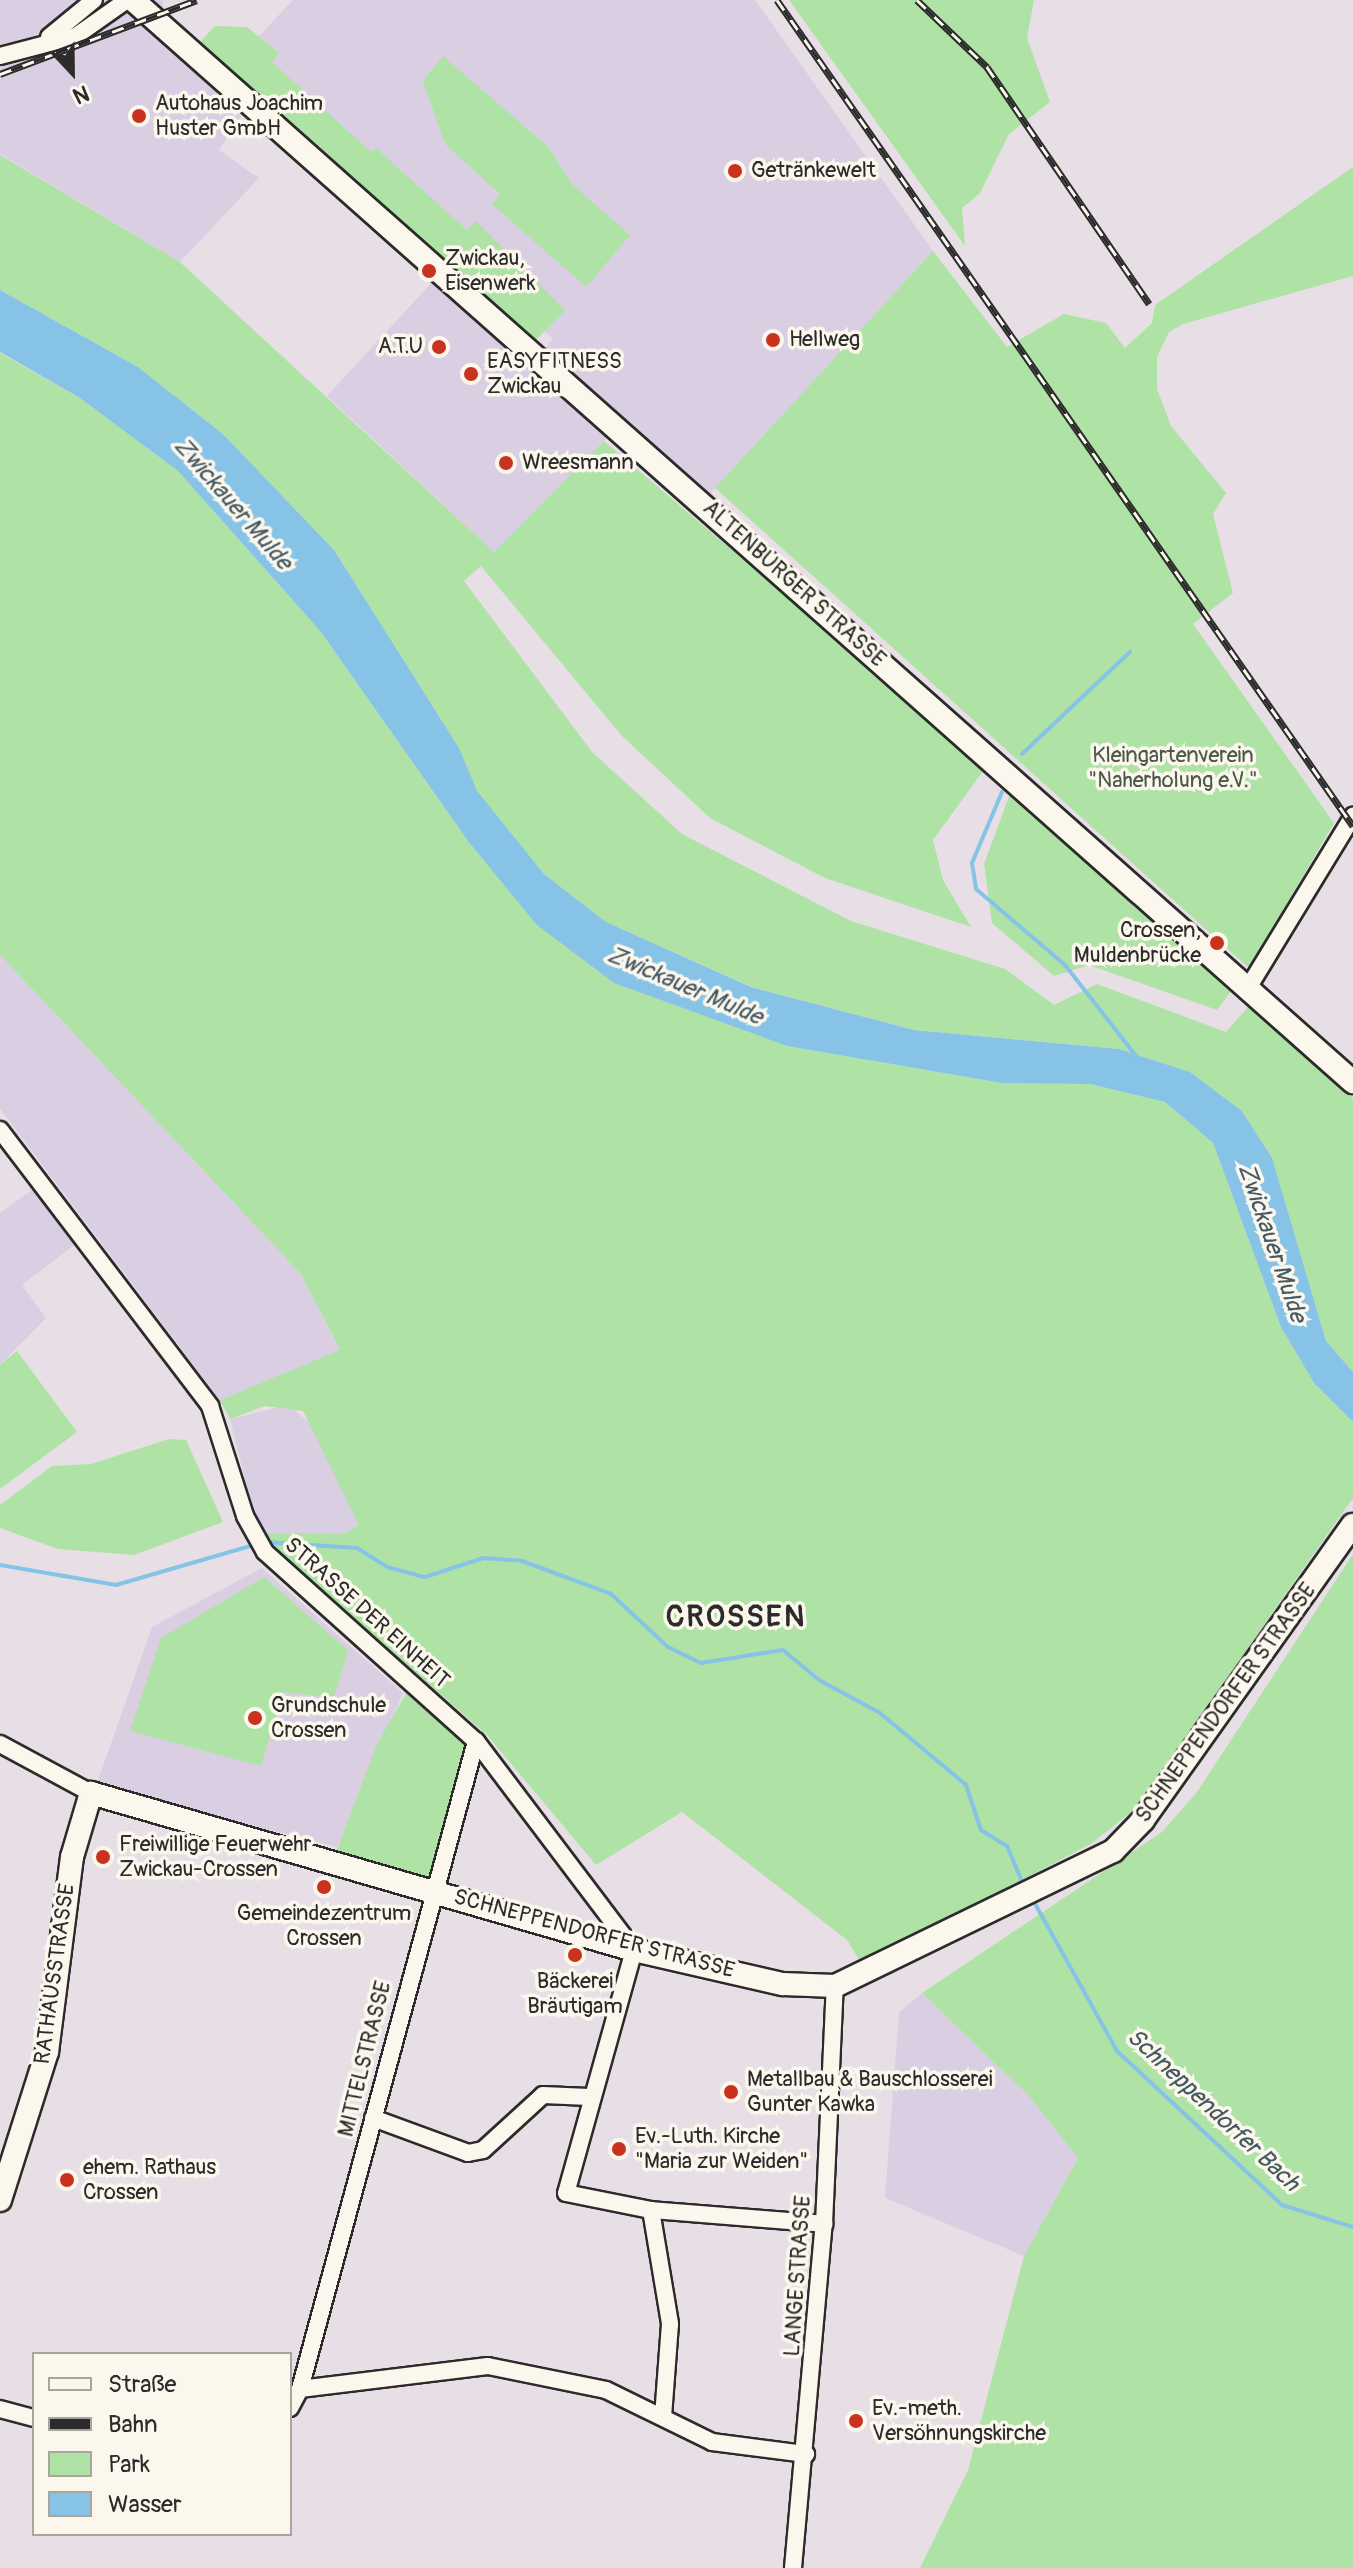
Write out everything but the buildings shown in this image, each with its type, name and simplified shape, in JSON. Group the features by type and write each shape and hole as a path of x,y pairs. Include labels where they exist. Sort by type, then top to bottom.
{"street":[{"path":"27,50 94,0"},
{"path":"0,56 76,36 127,0"},
{"name":"ALTENBURGER STRASSE","path":"133,0 1353,1082"},
{"path":"1248,988 1353,816"},
{"name":"STRASSE DER EINHEIT","path":"0,1130 210,1406 254,1533 265,1552 476,1741 634,1950"},
{"name":"SCHNEPPENDORFER STRASSE","path":"0,1744 91,1793 634,1950 783,1984 835,1986 1079,1872 1143,1820 1350,1530"},
{"name":"MITTELSTRASSE","path":"292,2404 300,2389 431,1889 476,1741"},
{"name":"RATHAUSSTRASSE","path":"0,2200 47,2052 72,1857 91,1793"},
{"path":"634,1950 589,2097 566,2193 651,2210 824,2224"},
{"name":"LANGE STRASSE","path":"793,2568 806,2454 824,2224 835,1986"},
{"path":"373,2118 468,2153 483,2150 543,2095 589,2097"},
{"path":"651,2210 670,2324 663,2417"},
{"path":"300,2389 488,2366 606,2390 712,2442 806,2454"},
{"path":"0,2409 32,2417"}],"shaded area":[{"path":"0,0 163,0 162,39 241,116 219,150 259,178 180,262 0,154"},
{"path":"293,0 755,0 933,251 708,496 625,419 496,554 327,396 447,266 544,350 553,339 241,55"},
{"path":"0,955 301,1274 340,1351 220,1400 0,1109"},
{"path":"36,1187 78,1242 22,1285 46,1318 0,1365 0,1213"},
{"path":"288,1405 310,1423 359,1525 346,1533 265,1533 251,1504 230,1419"},
{"name":"Grundschule Crossen","path":"262,1568 403,1693 337,1847 96,1786 152,1627"},
{"path":"922,1993 1028,2095 1078,2158 1024,2256 885,2198 899,2012"}],"green space":[{"path":"789,0 1034,0 1027,38 1050,102 1009,134 980,193 962,208 965,246"},
{"path":"215,26 247,27 279,53 272,62 371,152 376,148 467,230 476,221 565,310 533,343 200,42"},
{"path":"443,56 548,147 573,185 630,235 586,287 492,204 500,194 445,144 423,81"},
{"path":"0,155 180,262 494,552 604,441 986,767 933,840 943,880 971,927 825,878 710,818 621,735 481,566 464,581 592,752 682,834 851,921 1005,969 1054,1005 1097,984 1226,1032 1249,1006 1353,1098 1353,1372 1326,1341 1272,1159 1242,1111 1190,1072 1119,1049 914,1030 752,987 606,922 544,874 476,791 459,748 334,550 223,434 138,367 0,290"},
{"name":"Kleingartenverein \"Naherholung e.V.\"","path":"1353,167 1353,276 1183,324 1169,332 1157,357 1157,389 1171,426 1226,493 1213,514 1233,593 1193,624 1334,823 1249,968 715,488 933,251 1007,347 1064,314 1106,323 1125,348 1152,323 1155,305"},
{"path":"0,353 80,398 178,471 321,632 463,834 537,924 614,983 787,1046 1002,1083 1090,1084 1165,1102 1213,1143 1281,1327 1314,1383 1353,1422 1353,1498 1134,1810 1092,1843 862,1965 847,1940 682,1812 596,1865 487,1735 283,1557 265,1533 345,1533 359,1525 303,1411 265,1406 230,1419 220,1400 340,1350 301,1274 0,955"},
{"path":"1010,794 1232,990 1217,1010 1089,965 1054,976 992,923 984,864"},
{"path":"17,1351 77,1432 0,1489 0,1365"},
{"path":"169,1439 186,1440 223,1522 134,1555 58,1549 0,1528 0,1505 52,1466 91,1464"},
{"path":"1353,1554 1353,2568 920,2568 968,2470 1024,2256 1078,2158 1028,2095 922,1993 1162,1832 1197,1792"},
{"path":"264,1577 348,1650 334,1698 283,1692 261,1766 130,1731 161,1638"},
{"path":"412,1683 476,1741 431,1889 333,1860 377,1744"}],"water":[{"name":"Zwickauer Mulde","path":"0,290 138,367 223,434 334,550 459,748 477,791 544,874 606,922 751,987 914,1030 1119,1049 1190,1072 1242,1111 1272,1158 1326,1341 1353,1372 1353,1422 1314,1383 1281,1327 1213,1143 1165,1102 1090,1084 1002,1083 787,1046 614,983 537,925 468,841 321,632 178,471 80,398 0,352"}],"waterway":[{"path":"1022,754 1130,652"},
{"path":"1002,792 972,863 976,889 1065,965 1137,1057"},
{"name":"Schneppendorfer Bach","path":"266,1542 357,1548 387,1567 425,1577 483,1558 522,1561 611,1594 668,1647 701,1663 783,1650 819,1680 880,1713 966,1785 981,1830 1007,1846 1024,1886"},
{"name":"Schneppendorfer Bach","path":"0,1565 116,1585 257,1544"},
{"name":"Schneppendorfer Bach","path":"1033,1900 1117,2051 1282,2205 1353,2227"}],"railway":[{"path":"0,74 197,0"},
{"path":"777,0 1353,826"},
{"path":"917,0 987,67 1149,304"}],"place":[{"name":"Autohaus Joachim Huster GmbH","path":"139,116"},
{"name":"Getränkewelt","path":"735,171"},
{"name":"Zwickau, Eisenwerk","path":"429,271"},
{"name":"Hellweg","path":"773,340"},
{"name":"A.T.U","path":"439,347"},
{"name":"EASYFITNESS Zwickau","path":"471,374"},
{"name":"Wreesmann","path":"506,463"},
{"name":"Crossen, Muldenbrücke","path":"1217,943"},
{"name":"Grundschule Crossen","path":"255,1718"},
{"name":"Freiwillige Feuerwehr Zwickau-Crossen","path":"103,1857"},
{"name":"Gemeindezentrum Crossen","path":"324,1887"},
{"name":"Bäckerei Bräutigam","path":"575,1955"},
{"name":"Metallbau & Bauschlosserei Gunter Kawka","path":"731,2092"},
{"name":"Ev.-Luth. Kirche \"Maria zur Weiden\"","path":"619,2149"},
{"name":"ehem. Rathaus Crossen","path":"67,2180"},
{"name":"Ev.-meth. Versöhnungskirche","path":"856,2421"}],"district":[{"name":"CROSSEN","path":"736,1617"}]}
